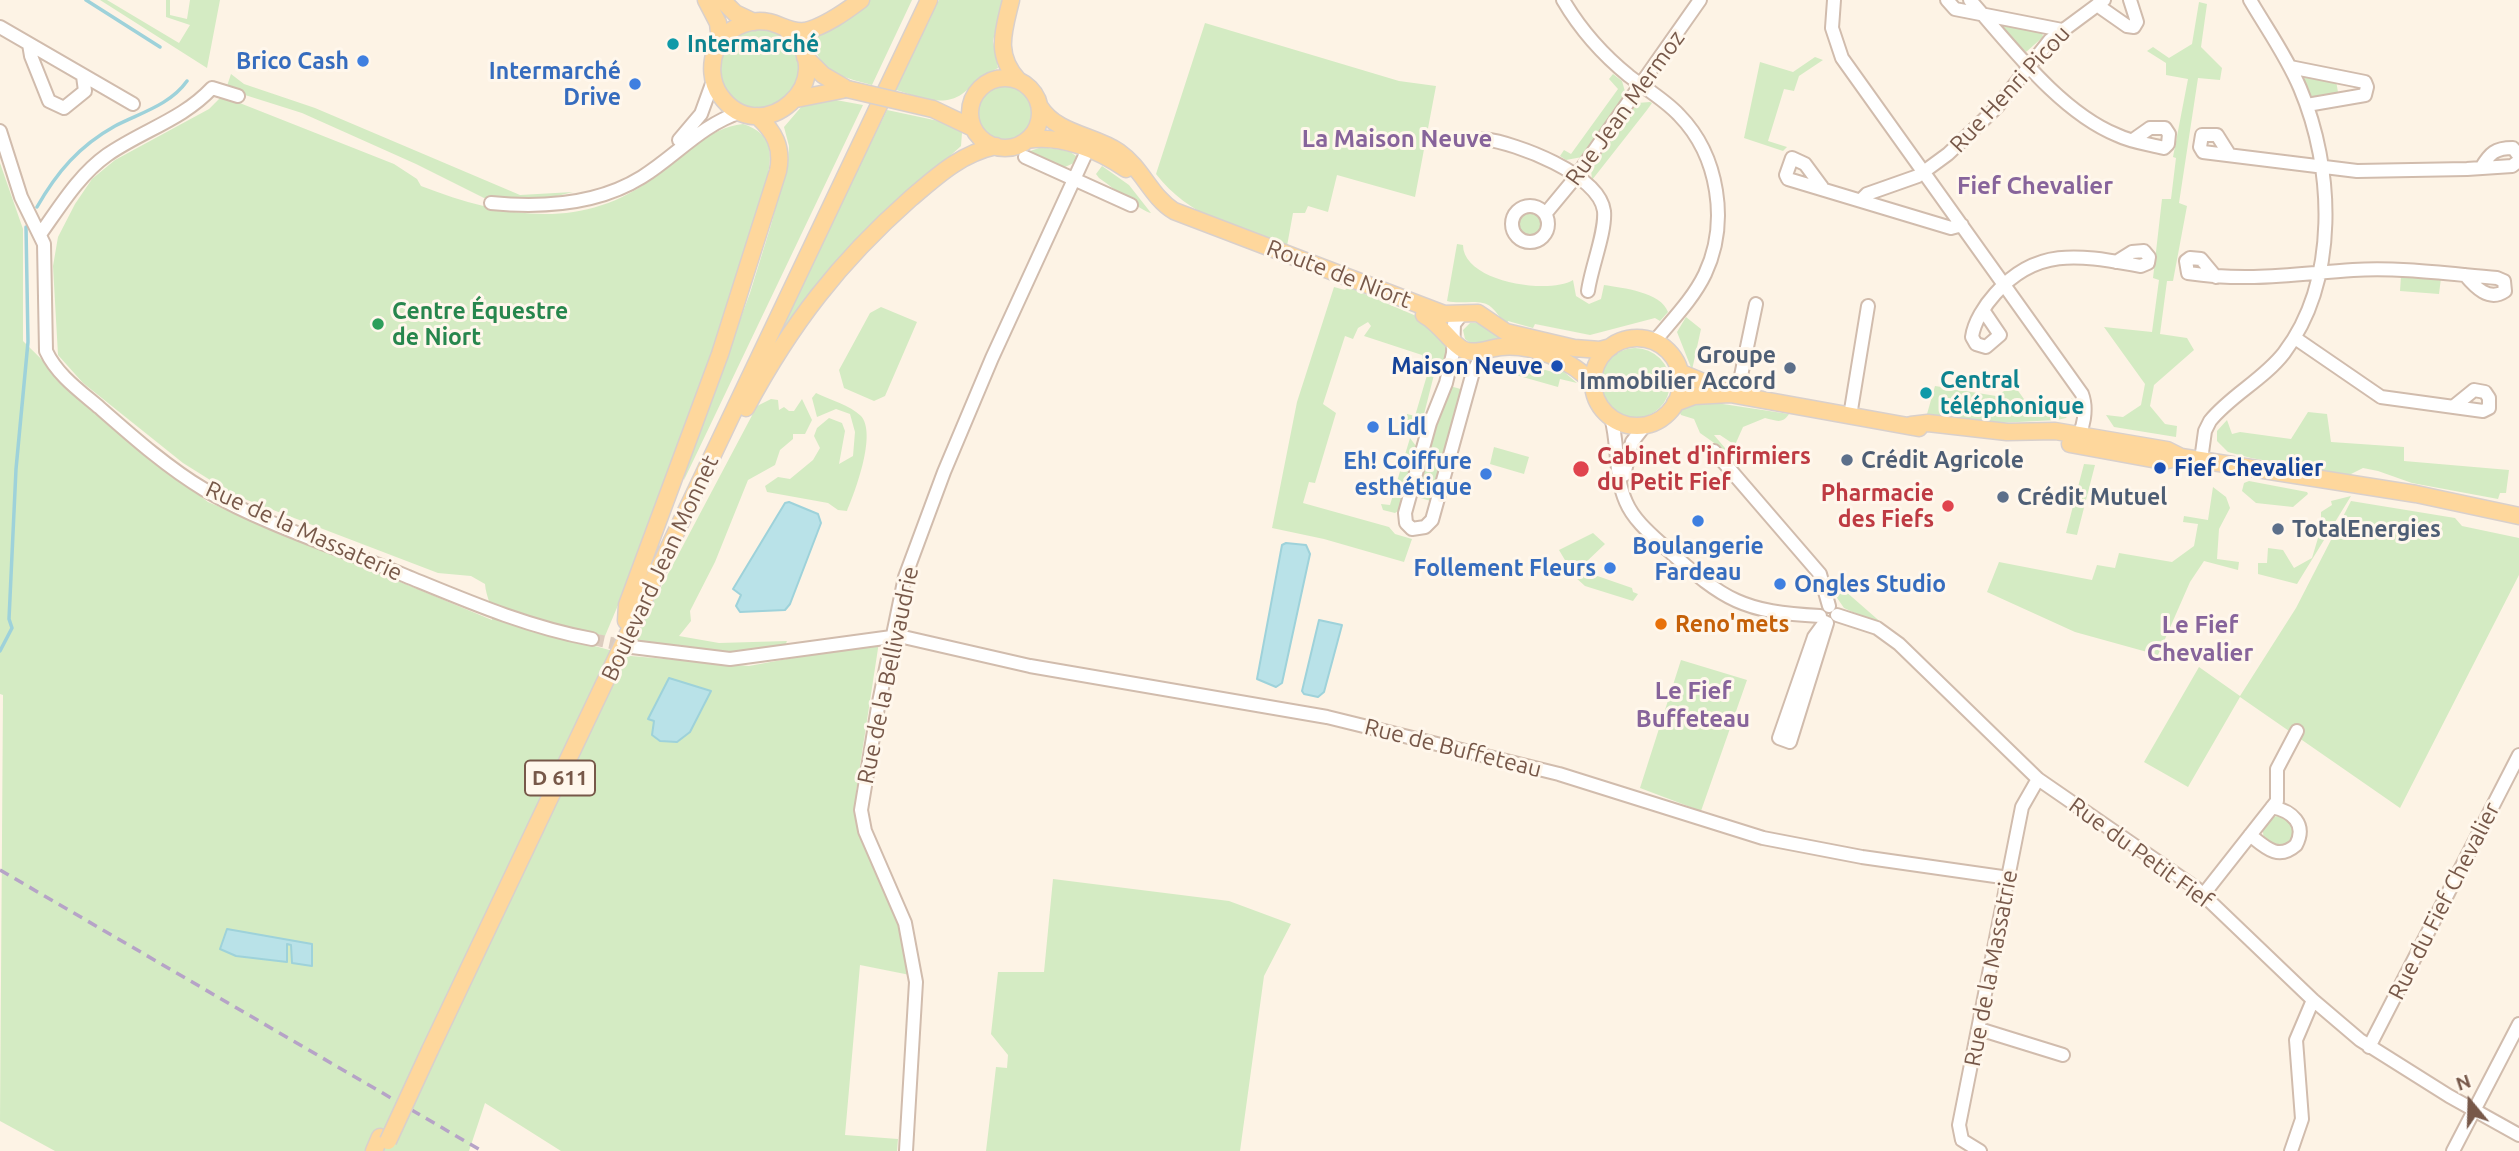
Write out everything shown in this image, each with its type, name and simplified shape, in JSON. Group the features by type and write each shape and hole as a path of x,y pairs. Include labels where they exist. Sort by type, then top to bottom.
{"main road":[{"path":"706,0 714,13 720,41"},
{"path":"722,0 735,13 754,22"},
{"path":"787,30 804,31 818,26 861,0"},
{"name":"D 611","path":"885,84 921,0"},
{"name":"D 611","path":"885,84 929,0"},
{"path":"1010,0 1001,48 1007,66 1032,90 1040,107 1052,121 1090,144"},
{"path":"626,621 627,605 720,354 780,159 776,138 749,114 724,100 713,81 713,59 720,41 736,27 754,22 771,22 787,30 799,42 806,57 823,75 847,89 933,108 973,128 982,139 996,146"},
{"path":"796,99 806,78 806,57"},
{"path":"933,108 955,105 974,96 992,80 1018,79"},
{"name":"Boulevard Jean Monnet","path":"427,1048 690,507 885,84"},
{"name":"Boulevard Jean Monnet","path":"427,1048 626,621 885,84"},
{"path":"749,114 779,112 796,99 847,89"},
{"path":"973,128 970,112 974,96"},
{"path":"1027,140 1039,122 1040,107"},
{"path":"690,507 699,499 781,347 832,275 871,234 945,169 966,155 996,146 1015,146 1027,140 1054,139 1090,144"},
{"name":"Route de Niort","path":"1090,144 1126,158 1163,203 1174,211 1438,312 1461,316 1478,313 1506,332 1535,340 1591,351 1611,347"},
{"name":"Route de Niort","path":"1090,144 1127,171 1152,202 1167,215 1383,296 1433,320 1464,350 1484,351 1513,347 1548,355 1576,368 1593,384"},
{"path":"1633,338 1654,342 1670,353 1679,372 1680,389 1675,403 1666,414 1646,424 1625,424 1611,417 1597,399 1593,384 1597,363 1611,347 1633,338"},
{"path":"1679,372 1734,394 1850,416 1911,425 1928,423 2167,450 2181,457 2217,460 2416,494 2519,516"},
{"path":"1675,403 1694,396 1734,394"},
{"name":"D 611","path":"381,1145 427,1048"}],"street":[{"path":"1563,0 1607,57 1679,115 1691,129 1709,163 1717,197 1716,232 1709,264 1697,288 1654,342"},
{"path":"1834,0 1832,28 1839,52 2082,394 2084,410 2078,442"},
{"path":"1947,0 1951,8 2063,30"},
{"path":"1970,0 2028,65 2087,118 2118,136 2133,140"},
{"name":"Rue Henri Picou","path":"1861,200 1924,173 1982,123 2028,65 2063,30 2100,2 2127,26 2134,27 2137,22 2130,0"},
{"path":"2201,460 2205,430 2210,421 2268,371 2295,338 2318,274 2324,231 2323,168 2307,105 2290,67 2250,0"},
{"name":"Rue Jean Mermoz","path":"1546,213 1575,178 1642,85 1697,1"},
{"path":"0,27 133,104"},
{"path":"29,44 49,102 64,107 85,91 83,76"},
{"path":"2290,67 2365,82 2367,87 2365,95 2307,105"},
{"path":"2341,79 2343,98"},
{"path":"670,154 701,114 713,81"},
{"path":"0,131 21,197 41,233 70,191 106,155 183,114 212,88 238,96"},
{"path":"491,203 544,205 599,197 642,177 709,126 749,114"},
{"path":"1484,139 1530,150 1596,194 1604,210 1588,291"},
{"name":"Rue de la Bellivaudrie","path":"906,1151 916,982 905,923 865,831 861,810 892,636 905,577 944,472 992,358 1090,144"},
{"path":"2229,154 2323,168 2395,172 2481,168 2512,166 2519,159 2513,148 2500,148 2494,150 2481,168"},
{"path":"1025,158 1131,205"},
{"path":"1822,187 1951,228 1962,225"},
{"name":"Rue de la Massaterie","path":"41,233 46,256 44,342 50,362 112,419 205,489 292,529 483,608 536,627 592,639"},
{"path":"1983,310 2004,284 2022,269 2050,258 2072,256 2116,262"},
{"path":"2216,277 2269,279 2389,269 2465,275"},
{"path":"1734,394 1756,304"},
{"path":"1850,416 1868,306"},
{"path":"1461,316 1454,324 1446,383 1430,423 1405,513 1406,523 1412,529 1425,527 1432,520 1473,372 1484,351"},
{"path":"2295,338 2381,397 2453,407"},
{"name":"Rue du Petit Fief","path":"1611,417 1622,489 1628,505 1647,530 1699,578 1725,597 1765,612 1828,616 1877,628 1899,644 2038,779 2203,895 2313,1000 2369,1047 2519,1135"},
{"path":"1622,489 1628,450 1646,424"},
{"path":"1714,451 1820,574 1828,616 1790,742 1779,738 1814,637 1828,616"},
{"path":"632,648 730,659 892,636"},
{"name":"Rue de Buffeteau","path":"892,636 1030,666 1327,717 1559,774 1763,838 1862,857 2008,878"},
{"path":"2203,895 2272,807 2278,796 2277,769 2297,731"},
{"name":"Rue du Fief Chevalier","path":"2369,1047 2519,754"},
{"name":"Rue de la Massatrie","path":"1980,1151 1962,1140 1958,1130 2022,807 2038,779"},
{"path":"2250,835 2276,853 2283,853 2297,845 2300,832 2297,820 2284,810 2272,807"},
{"path":"2291,1151 2302,1119 2296,1040 2313,1000"},
{"path":"2453,1151 2519,1024"},
{"path":"1979,1029 2063,1055"}],"green space":[{"path":"100,0 107,0 179,43 190,25 166,17 166,0 170,0 170,15 187,19 190,0 220,0 207,68"},
{"path":"869,0 912,0 872,85 832,71 819,58 809,36"},
{"path":"939,0 1003,0 993,41 998,68 962,94 946,100 920,98 896,90"},
{"path":"2199,2 2207,4 2201,47 2222,68 2220,80 2198,78 2179,203 2187,206 2173,281 2167,281 2160,334 2187,338 2194,350 2154,385 2150,406 2165,424 2177,426 2176,437 2114,427 2106,415 2123,417 2141,405 2145,384 2104,327 2152,332 2159,280 2153,278 2162,199 2171,199 2176,158 2173,157 2188,79 2166,75 2166,63 2147,51 2153,47 2169,58 2192,44"},
{"path":"1205,23 1399,81 1436,86 1415,197 1337,175 1328,212 1308,206 1305,213 1293,213 1287,246 1215,220 1183,201 1156,174"},
{"path":"2003,24 2042,31 2043,37 2026,52 2001,27"},
{"path":"760,28 775,31 788,40 797,53 800,68 797,83 788,96 775,105 760,108 745,105 732,96 723,83 720,68 723,53 732,40 745,31"},
{"path":"1815,57 1823,60 1799,76 1794,91 1784,89 1768,141 1787,147 1783,151 1744,138 1760,62 1793,72"},
{"path":"231,74 244,84 315,108 520,195 573,192 549,198 484,198 302,113 226,89"},
{"path":"1613,74 1622,81 1626,95 1582,157 1566,160 1560,156 1564,150 1571,154 1618,89 1609,79"},
{"path":"2306,76 2336,81 2338,92 2313,99 2303,80"},
{"path":"1005,86 1016,88 1025,94 1031,103 1031,125 1025,134 1016,140 1005,142 994,140 985,134 979,125 977,114 979,103 985,94 994,88"},
{"path":"222,96 394,164 417,179 421,186 481,206 541,214 599,206 628,194 718,131 743,124 753,128 765,139 770,153 767,179 670,482 605,636 582,631 584,643 631,656 749,666 879,642 856,792 856,820 895,913 910,975 860,965 845,1135 898,1139 897,1151 561,1151 485,1103 469,1151 55,1151 0,1121 3,695 0,694 0,163 23,229 23,341 110,427 208,502 492,620 485,584 471,576 438,573 234,495 183,463 83,383 58,355 53,266 58,237 75,204 92,179 115,160 209,109"},
{"path":"825,98 863,105 684,480 685,468 750,293 771,225 788,161 789,146 784,127 802,106"},
{"path":"1637,103 1652,103 1647,110 1592,180 1591,170 1595,161"},
{"path":"887,110 948,123 962,133 961,146 862,236 764,362"},
{"path":"1042,147 1069,151 1076,156 1076,162 1065,167 1027,152"},
{"path":"1102,166 1129,185 1151,213 1099,178 1096,174"},
{"path":"1530,210 1540,214 1544,224 1540,234 1530,238 1520,234 1516,224 1520,214"},
{"path":"1457,244 1463,245 1467,258 1477,268 1509,282 1546,286 1573,280 1576,296 1589,304 1601,299 1604,285 1621,288 1650,295 1664,305 1668,312 1660,321 1655,318 1590,335 1535,324 1533,328 1508,321 1507,324 1487,304 1447,301"},
{"path":"2401,276 2441,278 2439,294 2400,291"},
{"path":"1334,287 1345,290 1348,287 1421,318 1450,348 1443,378 1439,377 1440,367 1436,367 1422,422 1405,420 1407,414 1415,416 1430,365 1423,363 1422,355 1364,336 1371,326 1368,322 1358,328 1353,339 1345,336 1323,404 1336,413 1315,483 1309,482 1303,503 1389,527 1395,534 1412,539 1404,562 1324,539 1272,528 1297,402"},
{"path":"881,307 917,322 885,396 874,401 844,388 839,370 870,313"},
{"path":"1686,317 1701,329 1692,370 1677,332"},
{"path":"1470,323 1531,344 1469,342 1465,339 1463,330"},
{"path":"1635,348 1660,358 1670,383 1660,408 1635,418 1610,408 1600,383 1610,358"},
{"path":"1509,364 1524,364 1560,374 1563,371 1577,383 1560,379 1558,387 1498,370"},
{"path":"2014,385 2026,402 2059,407 2072,398 2073,408 2066,418 2057,420 1998,423 1927,414 1935,386 1996,396"},
{"path":"1450,386 1464,390 1434,502 1414,496 1434,426"},
{"path":"816,393 851,409 861,416 865,424 866,449 847,511 838,510 828,503 767,492 765,486 778,477 790,479 813,460 820,448 814,436 817,428 829,418 842,423 845,431 839,464 853,456 855,432 850,414 836,409 817,417 812,398"},
{"path":"771,399 778,400 779,410 784,407 794,411 802,399 812,420 805,434 793,434 793,439 780,450 775,465 748,480 715,562 690,611 691,621 679,636 719,643 787,641 783,650 719,655 632,642 757,406"},
{"path":"1703,401 1789,414 1781,421 1765,418 1743,427 1735,445 1720,435 1714,435 1730,454 1700,433 1694,419 1681,415 1679,411 1685,404"},
{"path":"2308,412 2327,414 2331,442 2404,447 2404,461 2509,470 2506,493 2500,493 2498,499 2412,483 2363,468 2349,475 2251,458 2228,452 2217,441 2217,431 2227,420 2232,434 2240,432 2291,439"},
{"path":"1410,438 1416,446 1398,511 1395,513 1383,510 1381,504 1390,505"},
{"path":"1494,447 1529,457 1524,474 1490,464"},
{"path":"2084,464 2095,465 2077,535 2066,533"},
{"path":"2249,481 2308,494 2293,507 2256,503 2242,491 2244,483"},
{"path":"2213,487 2226,497 2230,508 2219,529 2217,559 2239,562 2238,570 2204,561 2190,582 2158,655 2075,632 1987,592 1999,562 2092,580 2097,565 2115,568 2119,553 2172,562 2194,546 2198,524 2183,522 2184,516 2208,520"},
{"path":"2351,496 2297,584 2258,574 2258,563 2267,563 2268,548 2283,550 2294,568 2312,558 2321,528 2321,512 2332,505 2331,501"},
{"path":"2351,501 2455,518 2462,526 2519,538 2519,575 2400,808 2240,697 2188,787 2144,762 2199,667 2240,696 2296,608"},
{"path":"1593,533 1605,544 1583,565 1583,571 1632,588 1633,592 1638,594 1633,601 1585,586 1575,577 1559,550"},
{"path":"1836,583 1884,625 1844,608 1829,586"},
{"path":"1681,660 1747,680 1701,811 1640,788"},
{"path":"2279,816 2290,821 2295,832 2290,843 2279,848 2268,843 2263,832 2268,821"},
{"path":"1053,879 1229,901 1291,924 1264,976 1240,1151 986,1151 996,1067 1007,1068 1008,1055 991,1034 998,972 1044,972"}],"water":[{"path":"789,502 818,514 821,523 790,604 785,610 740,612 736,606 741,595 733,589 785,503"},
{"path":"1282,545 1306,545 1310,554 1282,683 1276,687 1257,679"},
{"path":"1319,620 1342,625 1324,692 1318,697 1304,694 1302,691"},
{"path":"669,678 711,691 690,732 677,742 660,741 652,735 654,721 648,719"},
{"path":"227,929 312,944 312,966 292,963 291,945 287,944 287,962 236,956 220,949"}],"waterway":[{"path":"86,0 160,47"},
{"path":"37,207 61,171 90,142 163,102 187,81"},
{"path":"0,651 12,628 9,619 16,469 28,342 26,227"}],"tunnel":[{"path":"592,639 630,647"}],"railway":[{"path":"0,870 482,1151"}],"place":[{"name":"Intermarché","path":"673,44"},
{"name":"Brico Cash","path":"363,61"},
{"name":"Intermarché Drive","path":"635,84"},
{"name":"Centre Équestre de Niort","path":"378,324"},
{"name":"Maison Neuve","path":"1557,366"},
{"name":"Groupe Immobilier Accord","path":"1790,368"},
{"name":"Central téléphonique","path":"1926,393"},
{"name":"Lidl","path":"1373,427"},
{"name":"Crédit Agricole","path":"1847,460"},
{"name":"Fief Chevalier","path":"2160,468"},
{"name":"Cabinet d'infirmiers du Petit Fief","path":"1581,469"},
{"name":"Eh! Coiffure esthétique","path":"1486,474"},
{"name":"Crédit Mutuel","path":"2003,497"},
{"name":"Pharmacie des Fiefs","path":"1948,506"},
{"name":"Boulangerie Fardeau","path":"1698,521"},
{"name":"TotalEnergies","path":"2278,529"},
{"name":"Follement Fleurs","path":"1610,568"},
{"name":"Ongles Studio","path":"1780,584"},
{"name":"Reno'mets","path":"1661,624"}],"district":[{"name":"La Maison Neuve","path":"1397,139"},
{"name":"Fief Chevalier","path":"2035,186"},
{"name":"Le Fief Chevalier","path":"2200,639"},
{"name":"Le Fief Buffeteau","path":"1693,705"}]}
